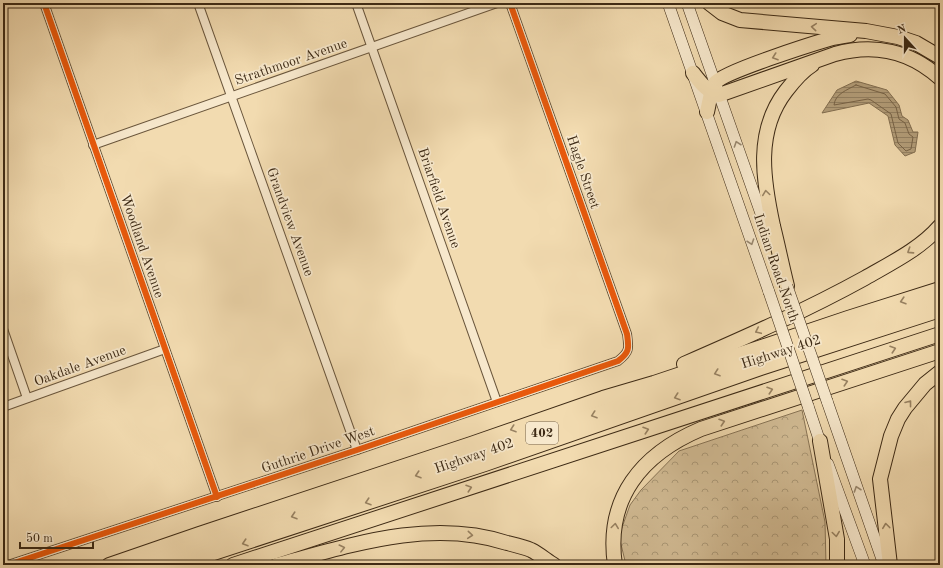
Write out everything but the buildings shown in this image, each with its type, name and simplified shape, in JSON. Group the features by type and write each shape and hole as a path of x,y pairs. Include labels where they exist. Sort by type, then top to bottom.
{"highway":[{"path":"709,3 722,13 740,20 866,31 898,36 916,43 940,57"},
{"path":"707,112 715,90 727,75 830,38 866,31"},
{"path":"693,73 706,88 715,90 845,51 867,49 889,51 911,58 940,78"},
{"path":"787,286 766,197 763,162 765,139 768,125 782,96 791,85 810,67 835,54"},
{"path":"603,398 724,347 836,294 908,253 926,240 940,226"},
{"path":"109,565 471,444 603,398 654,383 841,320 940,289"},
{"name":"Highway 402","path":"144,565 481,454 757,359 940,300"},
{"path":"177,565 485,464 761,368 940,310"},
{"name":"Highway 402","path":"233,565 940,334"},
{"path":"615,565 614,529 621,502 642,468 664,448 701,429 940,351"},
{"path":"890,565 880,479 889,443 898,419 905,408 925,384 940,372"},
{"path":"820,441 837,539 837,565"},
{"path":"277,565 389,538 420,534 450,533 488,536 530,550 554,565"}],"main road":[{"name":"Indian Road North","path":"668,3 820,441 866,565"},
{"name":"Indian Road North","path":"687,3 715,90 787,286 884,565"}],"street":[{"name":"Woodland Avenue","path":"44,3 217,497"},
{"name":"Grandview Avenue","path":"198,3 357,450"},
{"name":"Briarfield Avenue","path":"356,3 497,402"},
{"name":"Strathmoor Avenue","path":"93,145 497,3"},
{"name":"Hagle Street","path":"510,3 628,334 629,349"},
{"path":"3,329 28,398"},
{"name":"Oakdale Avenue","path":"3,407 165,349"},
{"name":"Guthrie Drive West","path":"8,565 217,497 618,361 629,349"}],"green space":[{"path":"802,410 825,522 826,565 626,565 619,536 630,505 641,490 679,451"}],"water":[{"path":"856,81 887,90 899,105 902,116 908,120 913,132 918,132 915,152 905,156 895,145 888,116 869,103 822,113 837,90"}],"cycle path":[{"path":"44,3 217,497"},
{"path":"8,565 357,450 618,361 625,355 628,349 627,334 510,3"}]}
